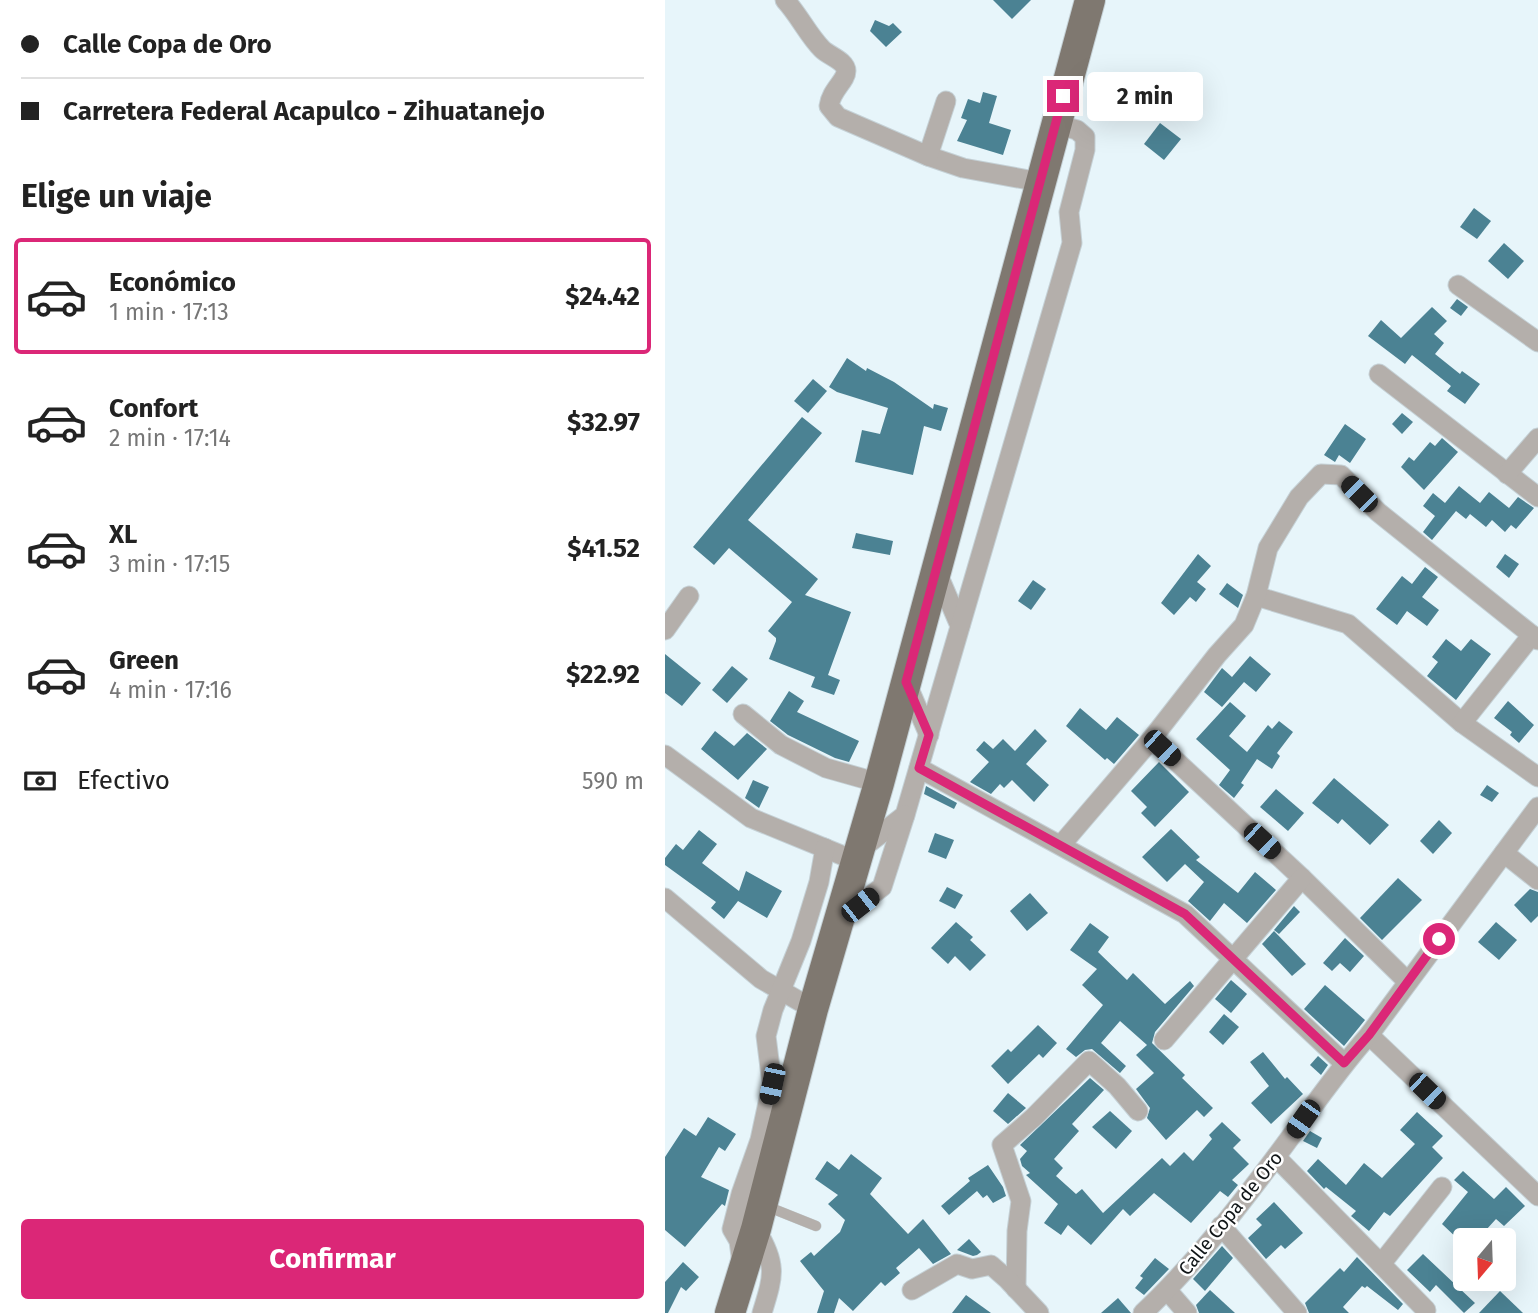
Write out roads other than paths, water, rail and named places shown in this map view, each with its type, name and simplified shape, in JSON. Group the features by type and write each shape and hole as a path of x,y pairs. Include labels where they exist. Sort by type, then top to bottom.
{"main road":[{"path":"730,1313 759,1217 813,1009 879,783 1090,0"}],"street":[{"path":"785,0 823,50 844,65 844,78 831,95 829,106 838,117 928,156 963,168 1040,182"},
{"path":"928,156 946,101"},
{"path":"838,922 882,887 1072,243 1069,212 1086,150 1084,137 1077,130 1055,124"},
{"path":"1458,285 1538,342"},
{"path":"1379,374 1538,497"},
{"path":"1507,474 1538,438"},
{"path":"1061,845 1244,625 1256,596 1268,548 1299,497 1321,474 1341,475 1378,512 1535,638 1462,723"},
{"path":"936,570 960,626"},
{"path":"665,630 689,596"},
{"path":"1256,596 1347,624 1462,723 1538,777"},
{"path":"906,682 929,735"},
{"path":"743,714 781,745 826,768 879,783"},
{"path":"1150,741 1162,748 1302,878 1407,981"},
{"path":"665,755 751,818 825,848 858,856 905,815"},
{"path":"919,768 1185,914 1344,1063"},
{"name":"Calle Copa de Oro","path":"1143,1313 1167,1290 1276,1157 1538,807"},
{"path":"743,1269 739,1241 732,1228 759,1140 772,1084 767,1036 781,989 801,942 819,882 825,848"},
{"path":"1504,853 1538,880"},
{"path":"1164,1040 1302,878"},
{"path":"665,898 761,979 813,1009"},
{"path":"1369,1035 1538,1196"},
{"path":"1016,1289 1017,1231 1021,1200 1002,1145 1089,1061 1117,1086 1138,1111"},
{"path":"1276,1157 1426,1310"},
{"path":"1381,1264 1442,1188"},
{"path":"759,1217 770,1253 772,1272 762,1313"},
{"path":"1221,1226 1297,1313"},
{"path":"912,1290 957,1264 972,1269 991,1265 1039,1313"},
{"path":"1167,1290 1187,1313"}],"lane":[{"path":"759,1217 815,1226"}]}
